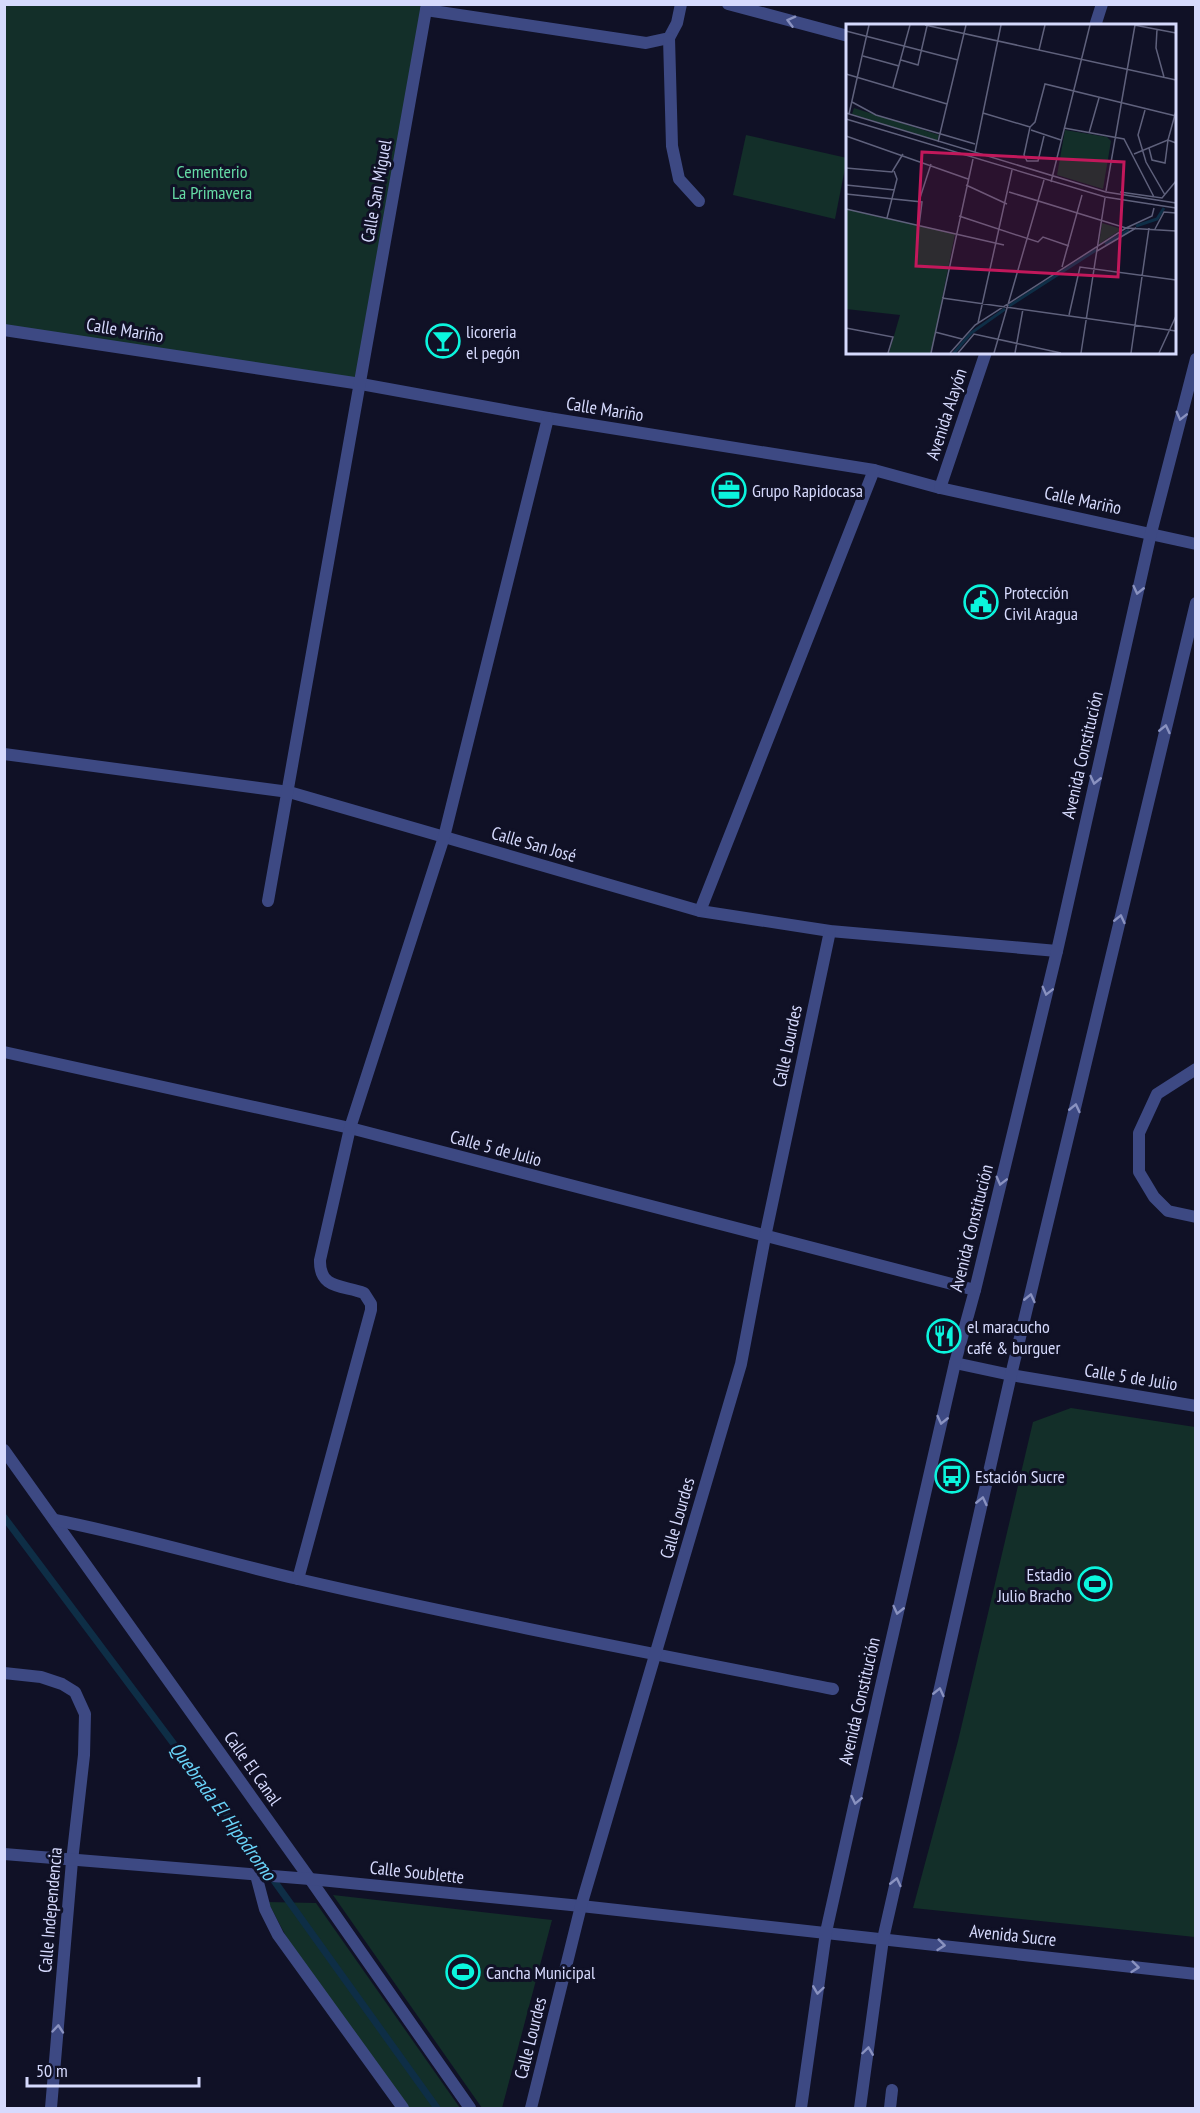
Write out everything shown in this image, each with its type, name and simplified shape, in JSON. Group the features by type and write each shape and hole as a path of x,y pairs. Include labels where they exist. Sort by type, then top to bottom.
{"street":[{"path":"681,4 677,23 669,38 672,146 679,179 699,201"},
{"path":"728,4 846,35"},
{"path":"1096,24 1102,4"},
{"path":"427,7 646,43 669,38"},
{"name":"Calle San Miguel","path":"268,901 427,7"},
{"name":"Calle Mariño","path":"4,330 361,384 548,418 874,470 940,488 1196,544"},
{"name":"Avenida Alayón","path":"940,488 985,354"},
{"name":"Avenida Constitución","path":"801,2109 826,1932 955,1363 975,1290 1057,951 1151,533 1196,359"},
{"path":"298,1579 371,1310 371,1304 364,1293 329,1283 320,1267 350,1128 444,837 548,418"},
{"path":"700,910 874,470"},
{"path":"860,2109 883,1939 1011,1375 1196,603"},
{"name":"Calle San José","path":"4,754 288,792 700,910 830,931 1057,951"},
{"name":"Calle Lourdes","path":"531,2109 582,1906 741,1364 765,1237 830,931"},
{"name":"Calle 5 de Julio","path":"4,1052 350,1128 975,1290"},
{"path":"1196,1069 1157,1094 1139,1133 1139,1172 1154,1197 1168,1211 1196,1217"},
{"name":"Calle 5 de Julio","path":"955,1363 1011,1375 1196,1406"},
{"name":"Calle El Canal","path":"4,1450 470,2109"},
{"path":"55,1520 102,1529 298,1579 656,1655 833,1689"},
{"name":"Calle Independencia","path":"4,1673 41,1677 62,1684 75,1692 85,1714 84,1755 72,1861 51,2109"},
{"name":"Calle Soublette","path":"4,1854 310,1880 826,1932"},
{"path":"257,1875 264,1910 278,1935 403,2109"},
{"name":"Avenida Sucre","path":"826,1932 1196,1974"},
{"path":"890,2109 892,2090"}],"green space":[{"name":"Cementerio La Primavera","path":"4,5 425,5 361,384 5,331"},
{"path":"746,135 846,158 835,219 733,195"},
{"name":"Estadio Julio Bracho","path":"1071,1408 1195,1427 1195,1937 913,1908 958,1741 1033,1422"},
{"path":"333,1895 552,1920 502,2108 482,2108"},
{"path":"268,1902 316,1903 460,2108 409,2108 289,1942"}],"waterway":[{"name":"Quebrada El Hipódromo","path":"4,1517 227,1815 437,2108"}],"place":[{"name":"licoreria el pegón","path":"443,341"},
{"name":"Grupo Rapidocasa","path":"729,490"},
{"name":"Protección Civil Aragua","path":"981,602"},
{"name":"el maracucho café & burguer","path":"944,1336"},
{"name":"Estación Sucre","path":"952,1476"},
{"name":"Estadio Julio Bracho","path":"1095,1584"},
{"name":"Cancha Municipal","path":"463,1972"}]}
